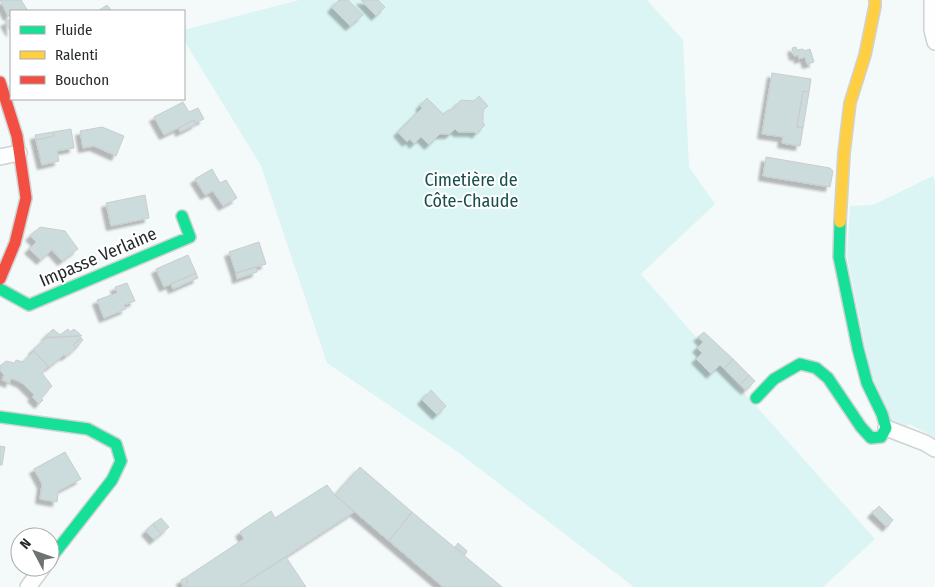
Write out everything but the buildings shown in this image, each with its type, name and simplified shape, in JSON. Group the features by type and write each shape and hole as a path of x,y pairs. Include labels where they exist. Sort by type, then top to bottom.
{"street":[{"path":"756,398 774,379 800,364 816,368 828,378 861,427 871,438 881,437 886,428 882,414 867,383 858,350 839,256 844,153 850,103 865,55 875,0"},
{"path":"932,0 932,30 935,42"},
{"path":"0,82 16,136 26,198 15,243 0,279"},
{"path":"0,157 19,152"},
{"name":"Impasse Verlaine","path":"0,289 29,305 190,236 182,216"},
{"path":"0,417 88,429 116,444 121,461 112,480 60,545"},
{"path":"886,428 925,443 935,449"}],"green space":[{"name":"Cimetière de Côte-Chaude","path":"299,0 647,0 683,40 689,167 715,204 641,274 875,539 823,587 634,587 455,450 327,363 261,166 185,42 185,30"},
{"path":"933,176 935,180 935,438 910,424 895,430 870,370 847,256 850,206 873,205"}],"traffic: fast":[{"path":"0,289 29,305 190,237 182,216"},
{"path":"756,398 774,379 800,364 816,368 828,378 861,427 871,438 881,437 886,428 882,414 867,383 858,349 839,257 840,222"},
{"path":"0,417 88,429 116,444 121,461 112,480 60,546"}],"traffic: slow":[{"path":"840,222 844,153 850,103 865,55 875,0"}],"traffic: jam":[{"path":"0,82 17,136 26,198 15,243 0,279"}]}
